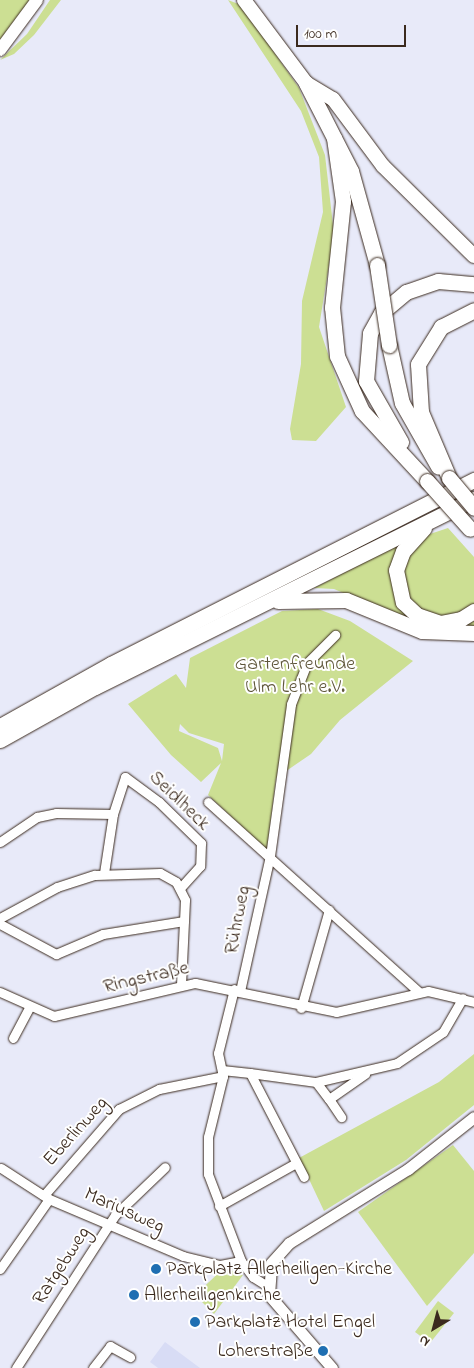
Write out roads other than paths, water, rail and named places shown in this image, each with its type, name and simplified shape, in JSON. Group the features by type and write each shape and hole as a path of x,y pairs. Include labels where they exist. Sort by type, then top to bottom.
{"highway":[{"path":"306,83 334,138 358,192 377,265 389,345 402,403 449,478 474,508"},
{"path":"334,138 343,227 332,307 333,341 346,384 372,423 428,481 473,533"},
{"path":"428,481 373,399 364,366 366,348 381,313 406,292 438,281 474,284"},
{"path":"435,455 418,396 418,364 440,327 474,310"},
{"path":"0,726 111,664 474,480"},
{"path":"0,740 95,687 474,499"},
{"path":"430,521 398,560 395,581 403,602 417,615 440,624 461,619 474,610"},
{"path":"267,602 309,597 346,600 422,631 474,634"}],"main road":[{"path":"0,50 18,30 38,0"},
{"path":"244,0 306,83 333,99 396,181 474,256"},
{"path":"0,38 18,30"}],"street":[{"name":"Rührweg","path":"266,1285 252,1278 241,1261 208,1174 207,1155 223,1073 218,1053 237,990 270,856 291,704 306,663 335,635"},
{"name":"Seidlheck","path":"104,873 113,814 125,776 159,802 201,843 200,866 180,888"},
{"path":"208,802 419,992"},
{"path":"0,842 36,818 56,813 113,814"},
{"path":"0,918 58,887 104,873 150,871 170,877 180,888 184,921 181,984"},
{"path":"301,1008 329,910"},
{"path":"0,924 56,954 102,934 184,921"},
{"name":"Ringstraße","path":"0,992 29,1008 64,1015 181,984 237,990 301,1008 352,1010 419,992 462,998 474,1002"},
{"path":"223,1073 250,1073 316,1082 368,1072 397,1063 432,1042 450,1022 462,998"},
{"path":"13,1038 29,1008"},
{"path":"329,1099 368,1072"},
{"name":"Eberlinweg","path":"0,1269 47,1196 119,1109 159,1089 223,1073"},
{"path":"250,1073 304,1177"},
{"path":"316,1082 341,1117"},
{"path":"332,1368 272,1299 266,1285 271,1264 282,1249 408,1169 474,1117"},
{"path":"220,1206 296,1163"},
{"name":"Ratgebweg","path":"16,1368 110,1224 165,1167"},
{"name":"Mariusweg","path":"1,1168 47,1196 209,1264 241,1261"},
{"path":"93,1368 110,1346 130,1357"}],"place":[{"name":"Parkplatz Allerheiligen-Kirche","path":"156,1269"},
{"name":"Allerheiligenkirche","path":"134,1295"},
{"name":"Parkplatz Hotel Engel","path":"195,1322"},
{"name":"Loherstraße","path":"323,1351"}],"park label":[{"name":"Gartenfreunde Ulm Lehr e.V.","path":"295,676"}]}
